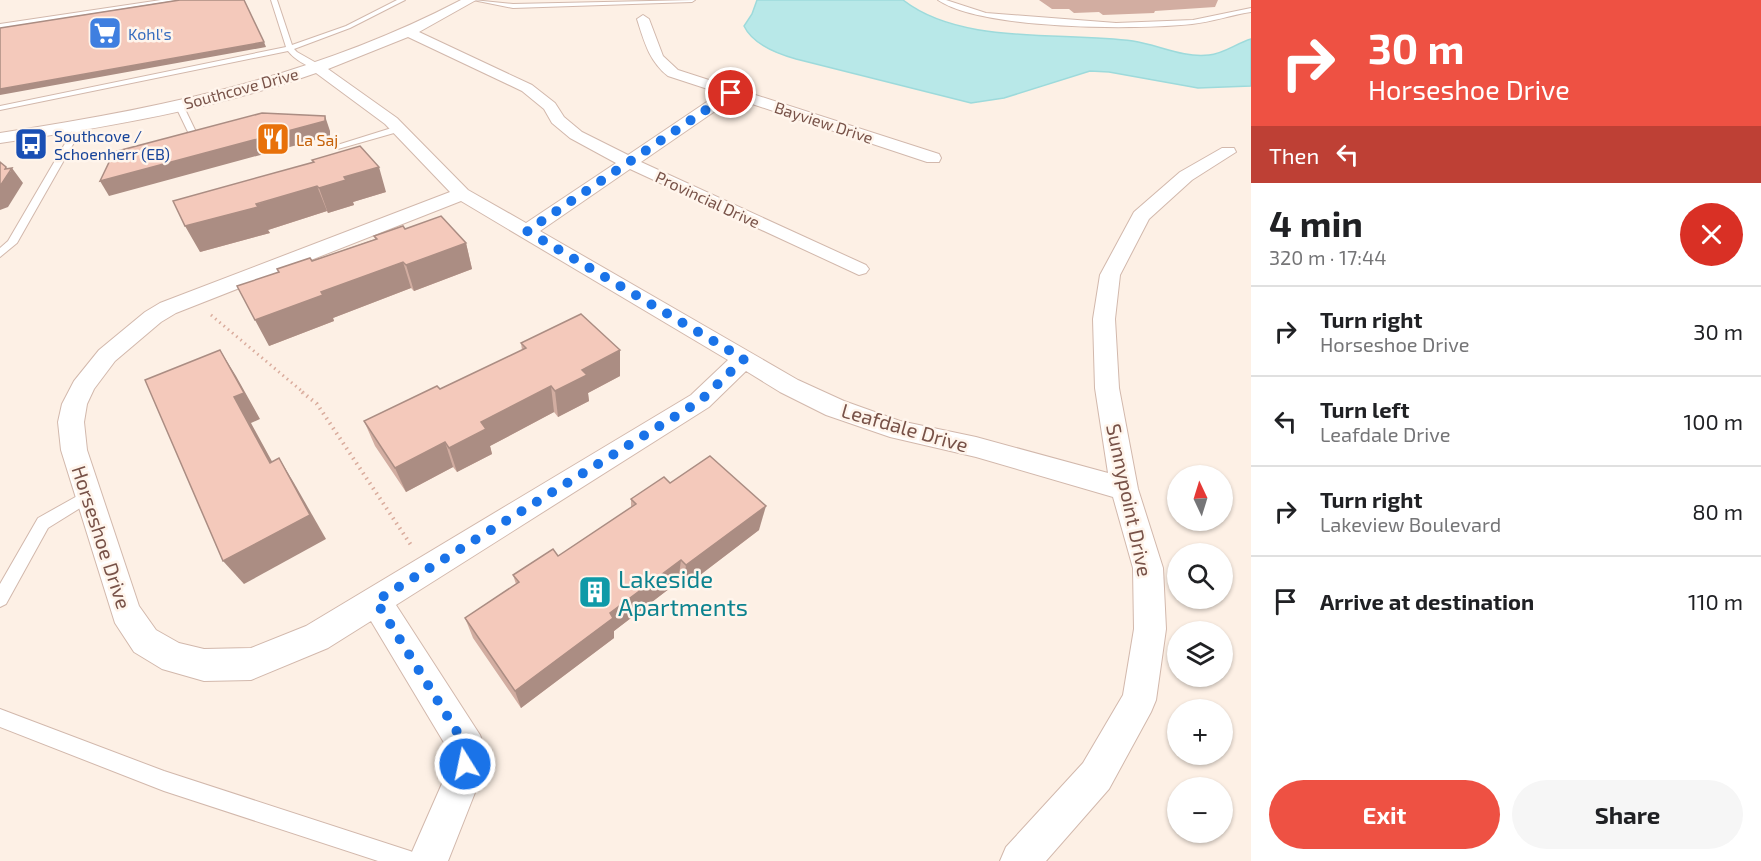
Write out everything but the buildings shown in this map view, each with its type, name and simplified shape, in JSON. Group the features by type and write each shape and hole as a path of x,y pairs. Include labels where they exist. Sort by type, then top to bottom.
{"street":[{"name":"Southcove Drive","path":"0,138 179,105 317,67 409,32 470,0"},
{"name":"Bayview Drive","path":"643,19 661,65 673,73 933,158"},
{"name":"Provincial Drive","path":"409,32 527,88 550,106 558,120 576,135 628,162 859,269"},
{"name":"Leafdale Drive","path":"317,67 391,121 462,194 789,386 835,408 899,430 976,447 1124,489"},
{"path":"527,231 731,93"},
{"name":"Sunnypoint Drive","path":"1020,861 1095,776 1139,700 1150,629 1148,568 1124,489 1107,388 1104,319 1110,275 1141,216 1186,176 1228,152"},
{"name":"Horseshoe Drive","path":"462,194 192,299 144,321 102,362 78,394 71,422 74,450 126,613 145,640 174,658 204,665 251,664 317,637 700,401 744,359"},
{"path":"376,601 467,748 462,780 428,861"}],"lane":[{"path":"0,26 174,0"},
{"path":"274,0 290,48 294,54 317,67"},
{"path":"0,108 290,48 348,27 402,0"},
{"path":"476,0 513,6 531,2 692,0"},
{"path":"941,0 965,10 986,15 1094,23 1174,24 1197,22 1251,10"},
{"path":"179,105 193,134"},
{"path":"0,254 12,243 80,125"},
{"path":"338,146 398,129"},
{"path":"0,599 43,523 88,496"},
{"path":"0,717 164,781 410,861"}],"path":[{"path":"192,299 317,404 426,568"}],"water":[{"path":"757,0 903,0 927,15 983,31 1133,41 1189,55 1220,53 1251,39 1251,86 1198,88 1109,72 1090,71 1004,98 971,103 796,59 774,51 753,38 744,26"}],"place":[{"name":"Kohl's","path":"105,33"},
{"name":"La Saj","path":"273,139"},
{"name":"Southcove / Schoenherr (EB)","path":"31,144"},
{"name":"Lakeside Apartments","path":"595,592"}],"route":[{"path":"465,764 467,748 376,601 426,568 700,401 744,359 527,231 731,93"}]}
